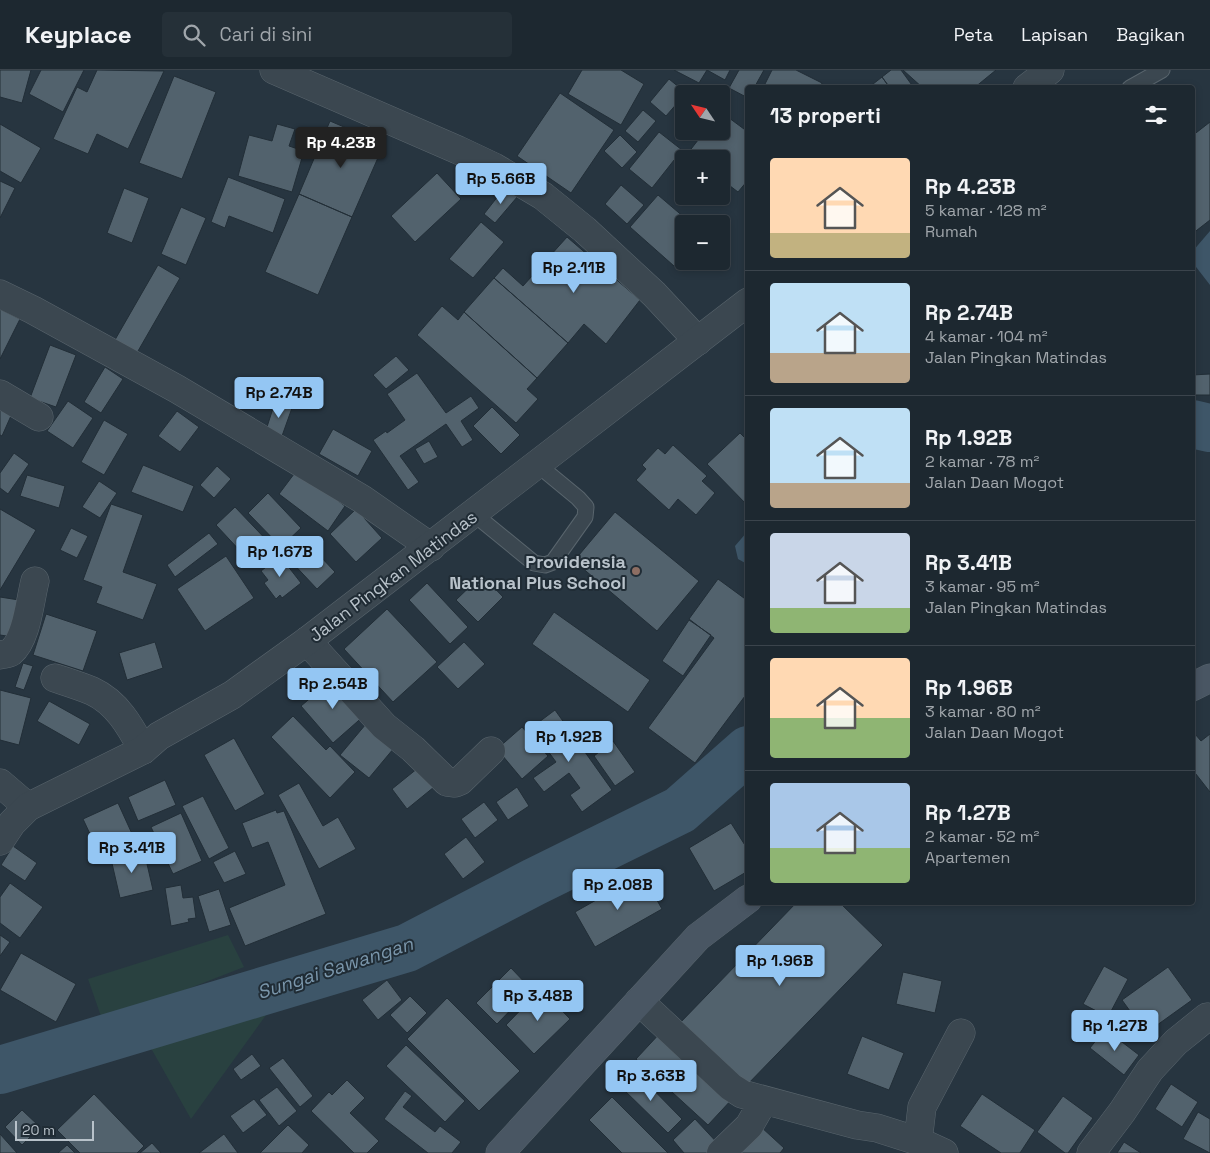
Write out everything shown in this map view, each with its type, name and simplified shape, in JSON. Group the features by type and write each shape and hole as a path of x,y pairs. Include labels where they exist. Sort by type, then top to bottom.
{"main road":[{"path":"1195,686 1210,678"},
{"path":"500,1153 698,937 745,901"}],"street":[{"path":"274,70 458,150 494,167 543,196 592,236 654,294 698,341"},
{"path":"1031,85 1050,70"},
{"path":"0,294 177,388 362,499 431,547"},
{"name":"Jalan Pingkan Matindas","path":"0,841 12,823 28,807 144,750 159,736 232,695 307,641 745,304"},
{"path":"0,394 39,417"},
{"path":"0,655 10,653 18,644 23,633 35,581"},
{"path":"307,641 384,726 413,749 447,782 455,783 460,780 491,751"},
{"path":"55,678 94,692 111,704 127,722 144,750"},
{"path":"0,783 28,807"},
{"path":"639,1001 731,1087 742,1094 857,1125 877,1128 918,1141 944,1153"},
{"path":"1091,1153 1122,1112 1150,1070 1176,1042 1207,1018"},
{"path":"918,1141 922,1107 961,1033"},
{"path":"721,1153 750,1126 764,1100"}],"lane":[{"path":"1135,85 1162,70"},
{"path":"474,514 534,563 545,565 553,562 585,517 586,507 578,498 538,465"}],"green space":[{"path":"228,935 244,967 103,1022 88,979"},
{"path":"274,1004 191,1119 148,1043"}],"water":[{"path":"1210,231 1210,285 1195,266 1195,248"},
{"path":"745,534 745,563 738,559 735,546"}],"building":[{"path":"0,70 31,70 22,103 0,97"},
{"path":"41,70 84,70 63,112 29,94"},
{"path":"97,70 164,71 128,149 97,134 88,154 53,139 77,87 87,92"},
{"path":"582,70 621,70 644,84 621,125 568,94"},
{"path":"674,70 707,70 699,83"},
{"path":"707,70 730,70 725,80"},
{"path":"739,70 764,70 756,85 745,85 745,96 730,89"},
{"path":"772,70 796,70 822,83 821,85 764,85"},
{"path":"891,70 901,70 912,85 888,85 882,77"},
{"path":"903,70 996,70 978,85 920,85"},
{"path":"174,76 216,92 182,179 139,163"},
{"path":"882,77 888,85 872,85"},
{"path":"669,79 676,85 675,106 666,116 650,102"},
{"path":"560,93 614,130 571,193 517,156"},
{"path":"643,110 656,121 638,142 625,131"},
{"path":"730,119 745,130 745,184 738,192 730,186 730,150 690,150 698,140 730,140"},
{"path":"330,121 384,144 352,217 299,194"},
{"path":"1210,122 1210,220 1195,232 1195,134"},
{"path":"0,124 41,148 21,183 0,171"},
{"path":"277,124 295,129 289,146 304,151 292,192 238,176 249,135 272,141"},
{"path":"659,132 682,150 675,150 675,159 652,188 629,169"},
{"path":"620,135 637,152 622,168 604,151"},
{"path":"437,173 461,199 415,242 391,216"},
{"path":"228,177 285,199 273,233 229,216 225,228 211,222"},
{"path":"0,181 15,188 0,218"},
{"path":"621,185 644,205 627,224 605,204"},
{"path":"506,186 518,196 495,223 484,214"},
{"path":"124,188 149,198 132,243 107,233"},
{"path":"299,194 352,217 318,295 265,272"},
{"path":"658,195 681,215 675,215 675,265 674,266 630,227"},
{"path":"181,207 206,218 186,265 161,254"},
{"path":"481,222 504,242 473,278 449,259"},
{"path":"567,237 640,300 606,344 584,324 568,343 494,278 503,268 523,286"},
{"path":"158,265 180,278 134,358 112,345"},
{"path":"494,278 568,343 537,378 464,312"},
{"path":"442,306 458,320 464,312 537,378 527,389 538,399 516,423 417,335"},
{"path":"0,309 20,319 0,359"},
{"path":"50,345 76,355 56,407 30,398"},
{"path":"396,356 409,370 386,389 373,375"},
{"path":"105,367 123,379 101,413 84,402"},
{"path":"417,373 446,413 471,396 479,408 461,421 473,440 462,447 446,424 400,456 419,482 408,490 373,440 405,420 387,394"},
{"path":"1210,374 1210,395 1195,395 1195,375"},
{"path":"68,401 93,418 73,448 47,431"},
{"path":"275,402 292,408 282,436 266,430"},
{"path":"0,403 14,409 2,436 0,435"},
{"path":"492,407 520,435 501,454 473,426"},
{"path":"177,411 199,427 180,452 158,436"},
{"path":"104,420 128,434 104,475 81,462"},
{"path":"333,429 372,451 358,476 319,454"},
{"path":"740,433 745,438 745,503 707,464"},
{"path":"429,441 438,457 424,464 415,449"},
{"path":"673,445 707,476 702,481 715,493 696,515 678,499 669,510 636,480 646,469 642,465 658,448 665,454"},
{"path":"14,453 29,464 8,494 0,488 0,473"},
{"path":"143,465 194,486 183,512 131,492"},
{"path":"217,466 231,479 214,498 200,485"},
{"path":"297,470 345,506 328,531 279,494"},
{"path":"27,475 65,486 59,508 20,496"},
{"path":"99,481 117,493 100,518 82,507"},
{"path":"268,493 301,528 281,547 248,513"},
{"path":"111,504 143,515 123,572 157,584 143,620 96,603 102,587 83,580"},
{"path":"235,507 275,549 256,568 216,525"},
{"path":"0,509 36,530 0,590"},
{"path":"356,509 382,538 356,562 330,534"},
{"name":"Providensia National Plus School","path":"615,512 699,581 657,631 574,561"},
{"path":"71,528 88,536 77,558 60,550"},
{"path":"209,533 218,544 175,577 167,565"},
{"path":"306,541 335,572 317,589 288,558"},
{"path":"226,556 254,598 205,631 177,589"},
{"path":"280,556 301,583 282,598 280,595 276,599 264,583 268,580 261,571"},
{"path":"482,575 503,597 478,622 456,600"},
{"path":"718,579 745,599 745,696 695,763 648,728 714,638 689,619"},
{"path":"427,583 468,627 450,644 409,600"},
{"path":"0,597 19,600 13,637 0,635"},
{"path":"387,609 437,662 393,702 344,649"},
{"path":"554,612 650,680 628,712 532,644"},
{"path":"46,614 97,631 83,671 33,655"},
{"path":"689,620 711,635 683,676 662,661"},
{"path":"155,642 163,668 127,680 119,653"},
{"path":"464,642 485,664 458,689 437,667"},
{"path":"23,663 33,666 24,690 15,687"},
{"path":"334,678 366,714 333,743 301,706"},
{"path":"0,690 31,698 19,745 0,740"},
{"path":"49,701 90,724 79,745 37,721"},
{"path":"555,710 612,790 582,812 570,795 580,788 569,773 544,792 533,778 556,762 531,728"},
{"path":"293,716 326,750 330,746 355,772 330,798 271,737"},
{"path":"371,718 399,742 369,778 340,755"},
{"path":"522,727 548,756 522,779 497,749"},
{"path":"1195,734 1201,741 1210,734 1210,792 1195,773"},
{"path":"234,738 265,794 235,811 204,755"},
{"path":"613,741 635,772 615,786 594,756"},
{"path":"418,768 434,787 407,809 392,789"},
{"path":"165,780 176,805 138,821 128,797"},
{"path":"299,783 323,826 338,817 356,849 319,869 278,795"},
{"path":"517,787 529,806 508,820 496,802"},
{"path":"203,796 229,848 209,859 182,806"},
{"path":"484,802 498,820 475,838 461,819"},
{"path":"118,803 133,836 98,851 83,819"},
{"path":"276,810 277,813 284,811 326,914 245,946 229,908 285,885 268,842 252,848 242,823"},
{"path":"181,813 202,861 173,874 151,827"},
{"path":"731,823 745,845 745,873 714,891 689,848"},
{"path":"466,837 485,862 463,879 444,854"},
{"path":"13,846 37,863 25,881 1,865"},
{"path":"144,851 153,890 120,898 111,859"},
{"path":"235,851 246,874 224,883 213,862"},
{"path":"642,874 662,909 595,947 575,912"},
{"path":"10,883 43,907 20,938 0,923 0,897"},
{"path":"181,885 183,898 193,897 196,918 188,919 189,922 171,926 165,888"},
{"path":"219,889 231,925 209,932 198,896"},
{"path":"794,905 842,905 883,945 744,1088 679,1024"},
{"path":"0,935 10,942 0,956"},
{"path":"21,953 76,984 56,1022 0,990"},
{"path":"1104,966 1128,979 1108,1017 1083,1004"},
{"path":"1168,967 1192,1000 1146,1033 1122,1000"},
{"path":"511,968 531,989 497,1024 476,1003"},
{"path":"903,972 942,981 935,1013 896,1004"},
{"path":"387,980 402,1000 378,1020 362,1000"},
{"path":"541,989 570,1019 534,1054 506,1025"},
{"path":"410,996 427,1013 407,1033 390,1015"},
{"path":"447,998 520,1071 479,1111 407,1039"},
{"path":"1105,1029 1139,1055 1124,1075 1090,1048"},
{"path":"662,1031 734,1097 708,1125 636,1059"},
{"path":"862,1036 904,1053 889,1090 847,1074"},
{"path":"406,1045 465,1101 445,1122 386,1066"},
{"path":"252,1054 261,1066 241,1080 233,1069"},
{"path":"283,1058 313,1096 300,1107 269,1068"},
{"path":"636,1072 682,1119 668,1133 621,1087"},
{"path":"347,1080 365,1098 350,1113 379,1141 367,1153 354,1153 311,1111 329,1092 332,1095"},
{"path":"1171,1084 1198,1102 1182,1127 1155,1109"},
{"path":"277,1087 297,1111 279,1126 259,1100"},
{"path":"405,1091 412,1096 403,1107 435,1132 440,1126 461,1142 452,1153 428,1153 384,1119"},
{"path":"94,1094 144,1146 137,1153 80,1153 57,1130"},
{"path":"982,1094 1035,1130 1020,1153 1001,1153 960,1126"},
{"path":"1063,1096 1093,1118 1068,1153 1065,1153 1037,1132"},
{"path":"612,1097 668,1153 622,1153 589,1120"},
{"path":"254,1099 267,1115 243,1133 230,1116"},
{"path":"22,1110 40,1127 22,1145 5,1127"},
{"path":"1198,1112 1210,1119 1210,1153 1183,1139"},
{"path":"695,1119 722,1148 716,1153 684,1153 673,1140"},
{"path":"288,1125 309,1145 302,1153 260,1153"},
{"path":"760,1126 784,1148 780,1153 739,1153"},
{"path":"0,1134 17,1153 0,1153"},
{"path":"224,1134 238,1153 199,1153"},
{"path":"1124,1142 1141,1153 1117,1153"},
{"path":"152,1143 161,1153 140,1153"},
{"path":"67,1145 75,1153 58,1153"}],"waterway":[{"name":"Sungai Sawangan","path":"1195,425 1210,428"},
{"name":"Sungai Sawangan","path":"0,1070 407,948 534,882 680,810 745,753"}],"place":[{"name":"Providensia National Plus School","path":"636,571"}]}
